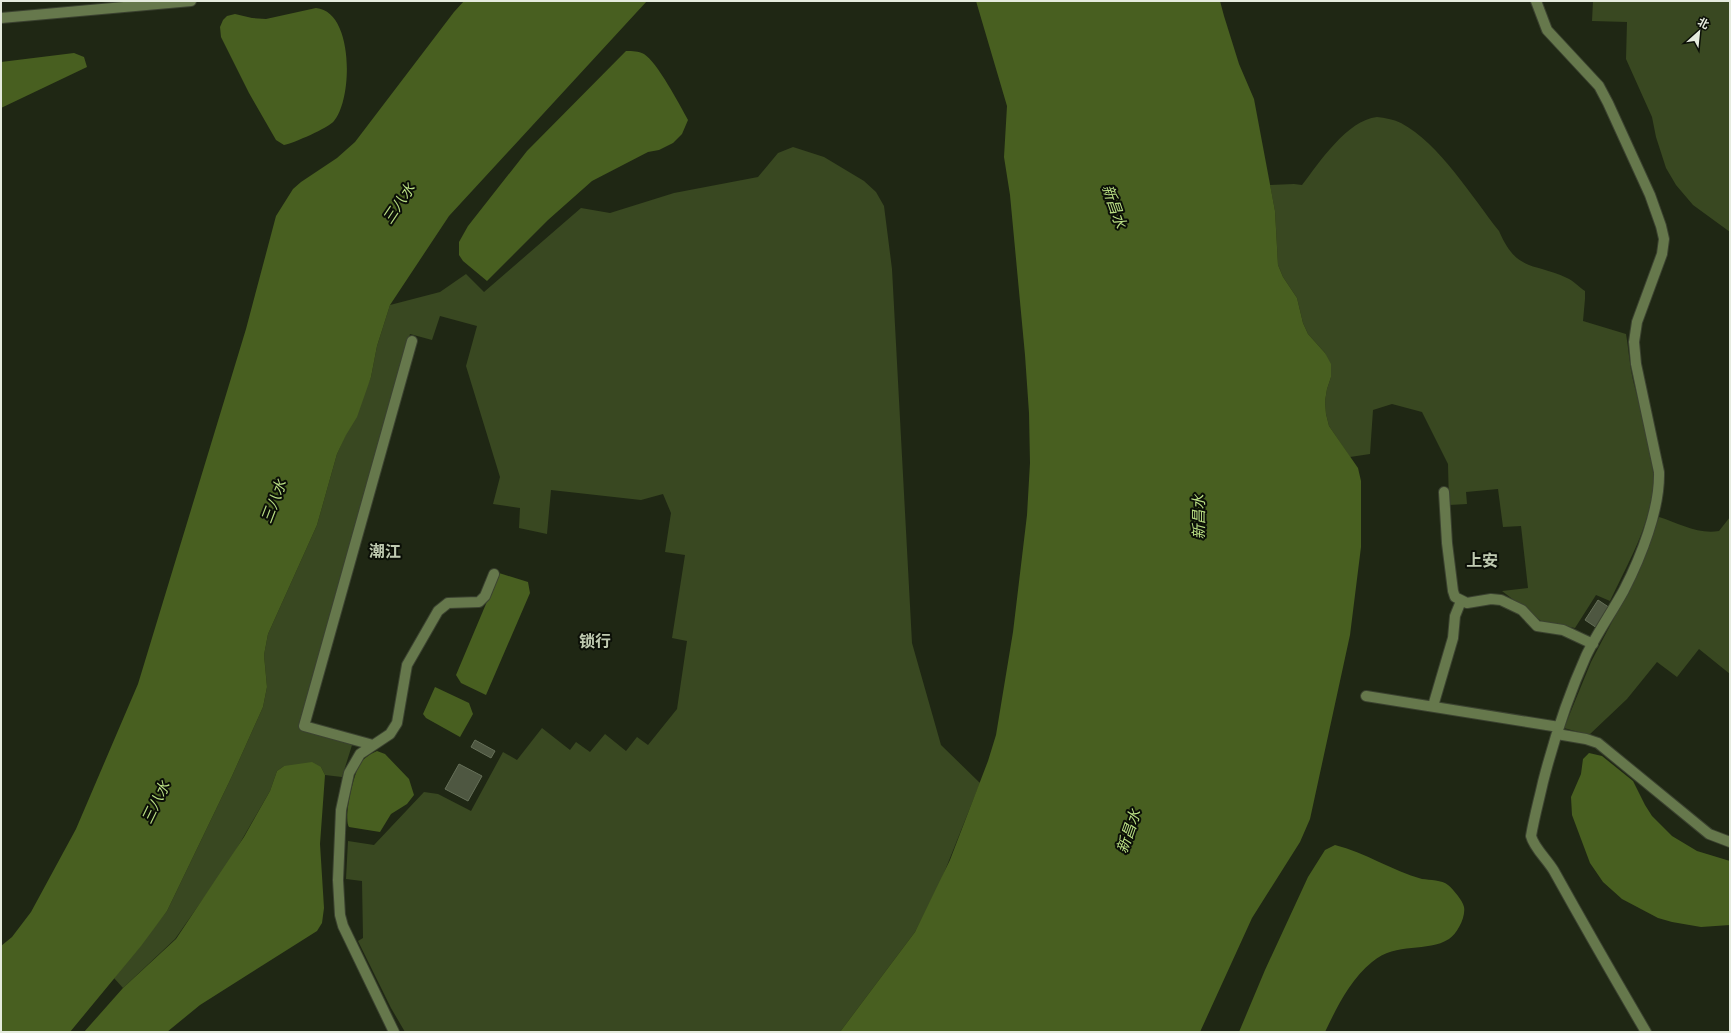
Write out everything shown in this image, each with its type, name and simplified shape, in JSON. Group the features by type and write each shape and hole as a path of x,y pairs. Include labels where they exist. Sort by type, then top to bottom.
{"street":[{"path":"1,18 191,1"},
{"path":"1536,1 1547,30 1599,86 1650,195 1664,239 1662,254 1637,322 1634,342 1636,364 1657,459 1659,472 1658,496 1636,564 1578,675 1558,730 1533,824 1532,836 1533,842 1550,864 1593,942 1646,1032"},
{"path":"373,745 304,726 412,341"},
{"path":"1444,492 1447,543 1455,597 1467,603 1491,599 1501,600 1522,610 1537,626 1564,630 1593,644"},
{"path":"394,1032 350,941 340,915 338,880 341,810 349,773 360,754 390,734 395,727 407,665 438,611 448,603 479,602 485,596 494,574"},
{"path":"1433,706 1453,638 1455,616 1461,601"},
{"path":"1366,696 1433,706 1558,730 1598,743 1709,834 1730,842"}],"shaded area":[{"path":"1593,1 1730,1 1730,232 1693,205 1676,185 1666,168 1656,137 1652,117 1626,59 1627,22 1592,21"},
{"path":"1377,117 1401,123 1415,132 1442,157 1499,231 1513,254 1520,260 1527,264 1567,278 1585,291 1583,321 1626,334 1633,381 1649,442 1653,470 1652,496 1640,537 1610,601 1596,595 1575,628 1541,621 1502,591 1528,588 1521,526 1503,527 1498,489 1466,492 1467,504 1449,505 1448,464 1422,412 1392,404 1373,410 1370,454 1350,457 1329,426 1325,401 1331,377 1325,353 1308,334 1303,323 1297,298 1283,277 1278,265 1275,211 1270,185 1302,185 1325,155 1345,134 1366,120"},
{"path":"793,147 824,157 864,181 876,192 884,206 892,269 912,643 941,745 980,783 940,883 915,932 840,1032 405,1032 391,1008 358,941 363,938 362,881 346,879 348,841 374,845 424,792 438,794 471,811 503,752 517,760 542,728 570,750 576,742 590,752 605,734 626,751 637,737 648,745 677,709 687,641 672,638 685,555 665,552 671,513 663,494 641,500 551,490 547,534 519,528 520,508 493,504 500,477 466,366 477,326 440,316 432,340 410,334 299,726 353,742 342,777 325,775 321,767 284,766 277,771 270,791 229,862 175,939 123,988 114,978 167,911 232,776 263,707 267,687 264,655 268,634 317,525 337,454 371,377 377,346 390,305 440,292 466,274 484,292 581,208 610,213 674,193 758,177 778,153"},
{"path":"1659,517 1689,528 1711,532 1719,531 1730,517 1730,674 1699,649 1677,677 1657,662 1627,699 1589,735 1564,728 1591,662 1639,570"}],"water":[{"name":"三八水","path":"464,1 647,1 449,216 390,305 377,346 371,377 357,417 337,454 317,525 268,634 264,655 267,687 263,707 232,776 167,911 141,946 70,1032 1,1032 1,946 12,937 31,912 76,829 138,684 246,329 276,216 293,189 337,158 355,142"},
{"name":"新昌水","path":"976,1 1220,1 1239,64 1254,99 1275,211 1278,265 1283,277 1297,298 1303,323 1308,334 1325,353 1331,364 1331,377 1325,401 1329,426 1358,468 1361,481 1361,547 1350,635 1310,819 1300,842 1252,918 1200,1032 840,1032 915,932 950,860 988,761 996,735 1013,632 1027,515 1030,463 1029,413 1010,195 1004,157 1007,106"},
{"path":"316,8 328,13 338,24 343,39 346,57 347,76 345,94 340,110 331,124 310,135 284,145 276,140 249,93 221,37 220,27 223,20 227,16 235,14 252,18 266,19"},
{"path":"626,51 635,51 644,54 662,74 688,120 682,134 673,143 659,150 648,152 592,181 548,220 487,281 463,261 459,255 459,242 468,226 527,151"},
{"path":"74,53 84,57 87,67 1,108 1,62"},
{"path":"499,573 528,582 530,593 486,695 461,683 456,675"},
{"path":"435,687 469,703 473,714 460,737 426,718 423,714"},
{"path":"377,751 385,754 409,779 414,795 407,804 391,814 380,832 349,827 347,815 352,786 360,764 365,758"},
{"path":"1589,753 1602,756 1633,781 1652,816 1672,836 1697,851 1730,861 1730,925 1701,927 1658,918 1622,899 1603,882 1590,863 1572,815 1571,797 1581,774 1583,759"},
{"path":"312,762 321,767 325,775 320,844 324,908 322,923 317,931 200,1005 167,1032 84,1032 123,988 176,939 244,837 270,791 277,771 284,766"},
{"path":"1335,845 1357,852 1411,876 1445,883 1455,892 1463,904 1464,916 1460,925 1452,937 1440,943 1431,946 1402,949 1391,952 1372,962 1351,985 1339,1004 1325,1032 1239,1032 1265,970 1308,877 1325,850"}],"building":[{"path":"1598,600 1610,608 1597,628 1585,620"},
{"path":"475,740 495,751 491,758 471,747"},
{"path":"459,764 482,776 468,801 445,789"}],"district":[{"name":"潮江","path":"385,551"},
{"name":"上安","path":"1482,560"},
{"name":"锁行","path":"595,641"}]}
